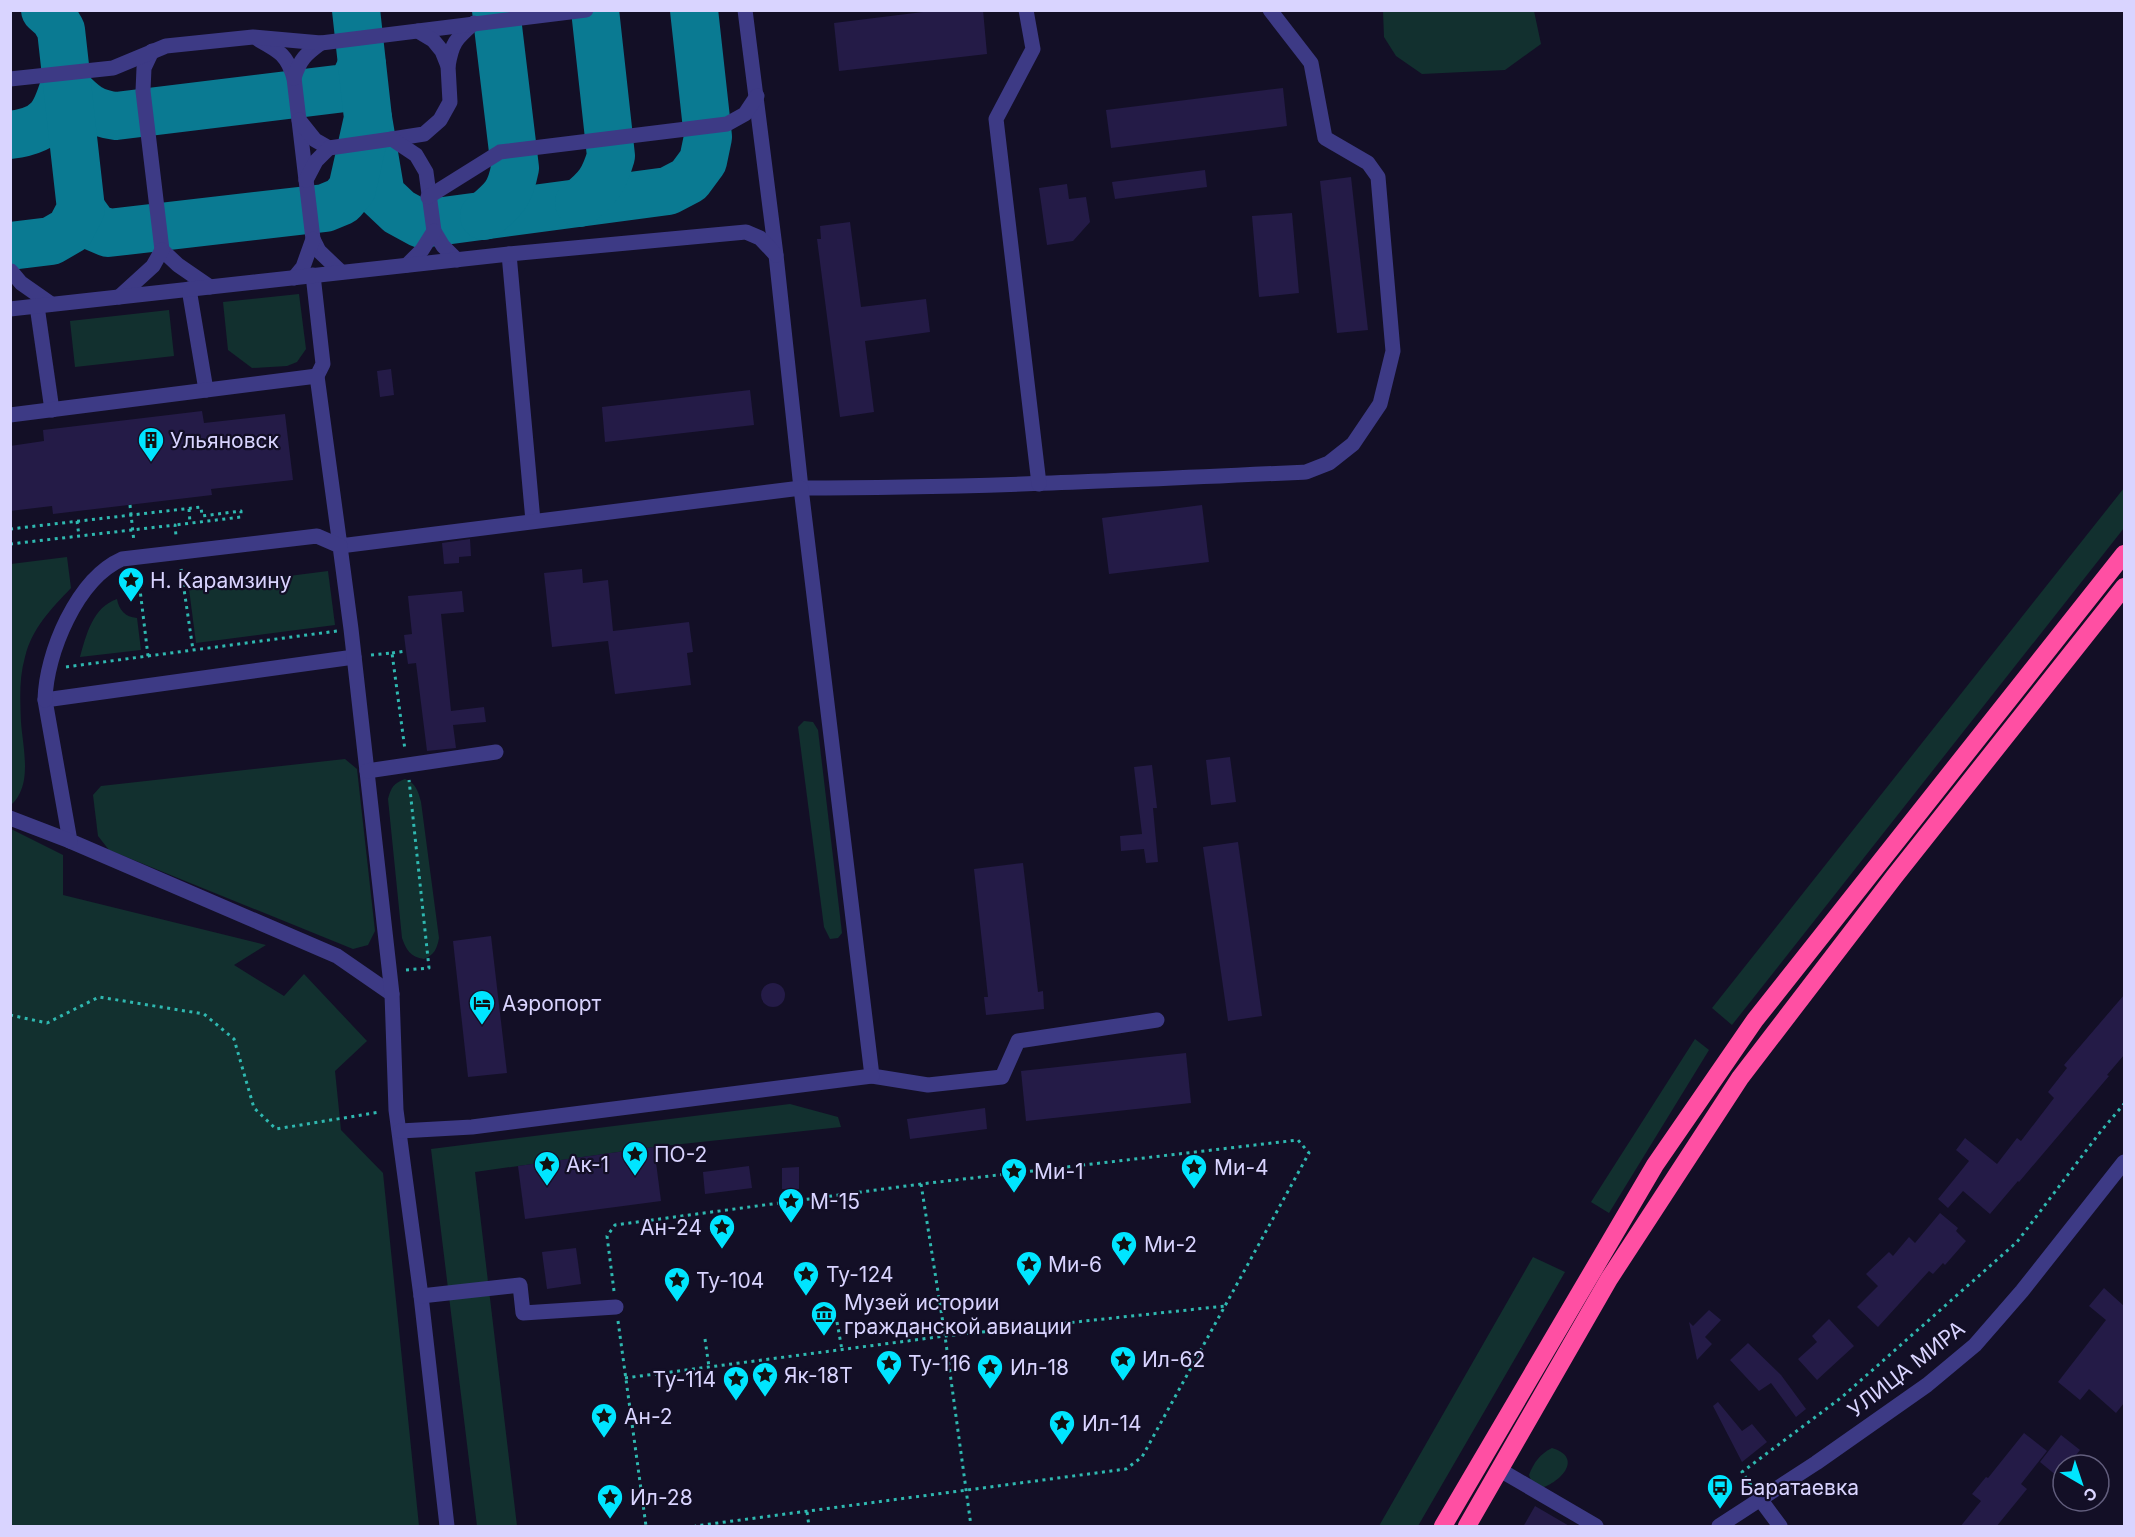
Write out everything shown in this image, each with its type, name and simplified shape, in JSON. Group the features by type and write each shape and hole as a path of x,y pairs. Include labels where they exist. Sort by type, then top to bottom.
{"highway":[{"path":"1443,1527 1655,1166 1755,1020 2124,554"},
{"path":"1467,1527 1610,1279 1740,1078 1894,877 2124,587"}],"street":[{"path":"12,81 113,68 166,46 253,37 321,43 586,10"},
{"path":"741,10 748,26"},
{"path":"746,10 758,96 801,488 872,1076"},
{"path":"1026,10 1033,49 996,119 1039,484"},
{"path":"70,841 45,700 48,669 64,627 75,606 92,582 116,562 136,557 317,536 340,546 801,488 1039,484 1306,472 1329,463 1353,444 1380,404 1393,351 1378,177 1368,163 1325,138 1311,63 1270,10"},
{"path":"306,180 316,161 329,148 424,134 440,120 450,102 448,66 451,47 460,35 474,23"},
{"path":"418,31 433,40 442,51 448,66"},
{"path":"253,37 277,50 289,61 294,78 313,239 319,252 341,272"},
{"path":"294,78 298,63 321,43"},
{"path":"119,297 153,266 162,250 143,91 144,68 152,51"},
{"path":"113,68 130,74 143,91"},
{"path":"428,197 500,152 727,124 745,114 758,96"},
{"path":"299,120 315,140 329,148"},
{"path":"392,139 416,155 435,183 446,186"},
{"path":"426,172 434,231 443,246 457,260"},
{"path":"406,265 422,250 434,231"},
{"path":"10,309 509,254 746,232 760,238 776,255"},
{"path":"294,278 303,267 313,239"},
{"path":"162,250 178,265 210,287"},
{"path":"509,254 533,520"},
{"path":"10,265 11,271 21,284 44,305 52,410"},
{"path":"313,275 323,364 317,376 351,629 390,972 396,1110 421,1296 447,1527"},
{"path":"189,289 206,390"},
{"path":"10,415 317,376"},
{"path":"45,700 354,657"},
{"path":"367,771 496,752"},
{"path":"10,818 70,841 337,956 392,994"},
{"path":"400,1131 472,1126 872,1076 927,1085 1002,1077 1018,1041 1157,1020"},
{"name":"УЛИЦА МИРА","path":"1719,1527 1816,1463 1927,1385 1975,1344 2022,1291 2124,1162"},
{"path":"421,1296 520,1285 523,1313 616,1307"},
{"path":"1500,1470 1596,1527"},
{"path":"1760,1499 1780,1527"}],"path":[{"path":"130,505 148,656"},
{"path":"10,529 201,507 202,516 241,511 242,517 10,544"},
{"path":"189,509 190,523"},
{"path":"77,521 79,536"},
{"path":"175,525 193,650"},
{"path":"48,669 351,629"},
{"path":"354,657 406,651"},
{"path":"390,972 429,968 392,653"},
{"path":"10,1015 47,1023 99,997 204,1014 234,1039 255,1108 276,1129 396,1110"},
{"path":"1760,1499 1742,1472 1868,1375 2017,1242 2124,1104"},
{"path":"646,1527 607,1236 615,1225 921,1184 1298,1140 1309,1153 1142,1457 1126,1469 695,1527"},
{"path":"921,1184 945,1336 971,1527"},
{"path":"626,1378 945,1336 1225,1306"},
{"path":"837,1322 842,1350"},
{"path":"705,1340 709,1367"},
{"path":"807,1512 809,1527"}],"green space":[{"path":"1383,11 1534,11 1541,44 1505,70 1422,74 1396,56 1384,37"},
{"path":"299,294 306,349 297,362 287,366 252,368 228,350 223,302"},
{"path":"169,310 174,356 75,367 70,321"},
{"path":"2124,488 2124,528 1732,1025 1712,1008"},
{"path":"67,557 71,588 37,628 23,665 20,697 25,766 22,787 18,797 11,805 11,564"},
{"path":"328,571 335,625 196,643 189,589"},
{"path":"117,599 123,612 137,618 141,650 80,657 96,615 102,608"},
{"path":"804,721 813,722 818,730 842,933 838,938 830,939 824,927 798,727"},
{"path":"345,759 357,769 375,931 368,945 353,949 109,850 98,836 93,795 101,786"},
{"path":"405,779 414,785 421,802 439,938 434,951 424,959 409,952 402,938 388,799 394,786"},
{"path":"11,829 63,855 63,895 266,945 234,965 284,996 304,974 367,1041 335,1071 341,1130 383,1173 419,1526 11,1526"},
{"path":"1695,1039 1709,1050 1609,1213 1591,1202"},
{"path":"790,1104 838,1117 841,1127 654,1147 475,1172 517,1526 477,1526 431,1149"},
{"path":"1533,1257 1565,1272 1418,1526 1379,1526"},
{"path":"1552,1448 1562,1452 1568,1464 1554,1482 1538,1489 1532,1483 1529,1475 1538,1459"}],"building":[{"path":"939,10 983,10 987,54 839,71 834,23"},
{"path":"1283,88 1287,126 1111,148 1106,110"},
{"path":"1205,170 1207,187 1115,199 1112,182"},
{"path":"1351,177 1368,330 1337,333 1320,181"},
{"path":"1067,184 1069,199 1086,197 1090,222 1073,241 1047,245 1039,188"},
{"path":"1292,213 1299,293 1259,297 1252,216"},
{"path":"850,222 861,307 926,299 930,332 865,341 874,412 840,417 817,239 821,239 820,226"},
{"path":"391,369 394,395 380,397 377,371"},
{"path":"750,390 754,425 605,442 602,407"},
{"name":"Ульяновск","path":"202,411 204,423 285,414 293,480 211,489 212,495 53,514 52,506 10,511 10,446 44,441 43,430"},
{"path":"1202,505 1209,562 1109,574 1102,518"},
{"path":"470,539 471,556 459,557 459,563 444,564 442,543"},
{"path":"582,569 583,583 608,580 613,631 689,622 693,652 687,653 691,685 615,694 608,641 552,647 544,573"},
{"path":"462,591 464,612 441,614 451,711 484,707 486,722 453,725 456,748 427,751 416,663 408,664 404,635 412,634 408,596"},
{"path":"1230,757 1236,802 1211,805 1206,760"},
{"path":"1152,765 1157,808 1153,808 1158,862 1146,863 1144,849 1121,851 1120,836 1142,834 1134,767"},
{"path":"1238,842 1262,1016 1228,1021 1203,847"},
{"path":"1023,863 1038,992 1043,991 1044,1009 986,1015 984,997 988,997 974,869"},
{"name":"Аэропорт","path":"491,936 507,1073 468,1077 453,941"},
{"path":"773,983 781,987 785,995 781,1003 773,1007 765,1003 761,995 765,987"},
{"path":"2124,995 2124,1055 2107,1075 2109,1076 1990,1214 1963,1191 1948,1208 1938,1199 1969,1161 1956,1150 1965,1138 1997,1164 2017,1138 2021,1141 2054,1098 2048,1092 2067,1068 2064,1065"},
{"path":"1186,1053 1191,1103 1026,1121 1021,1071"},
{"path":"985,1108 987,1129 910,1139 907,1119"},
{"path":"654,1147 661,1201 525,1219 518,1166"},
{"path":"749,1166 752,1188 705,1194 703,1172"},
{"path":"799,1167 799,1189 782,1189 782,1168"},
{"path":"1940,1213 1958,1228 1956,1231 1966,1241 1945,1265 1943,1263 1933,1274 1929,1271 1878,1327 1857,1307 1878,1286 1866,1274 1889,1252 1893,1256 1909,1237 1915,1243"},
{"path":"576,1248 581,1284 547,1289 542,1252"},
{"path":"2104,1288 2124,1306 2124,1403 2116,1413 2089,1389 2080,1400 2058,1382 2106,1320 2089,1306"},
{"path":"1709,1310 1721,1320 1705,1337 1712,1344 1697,1360 1689,1322 1693,1326"},
{"path":"1829,1319 1854,1346 1817,1380 1798,1359 1817,1342 1812,1336"},
{"path":"1748,1343 1781,1375 1806,1409 1796,1417 1771,1383 1759,1391 1730,1360"},
{"path":"1718,1402 1742,1431 1752,1424 1767,1442 1742,1462 1713,1406"},
{"path":"2024,1433 2047,1451 2021,1484 2027,1489 1996,1527 1960,1527 1981,1501 1972,1494"},
{"path":"2061,1435 2080,1450 2078,1453 2051,1453 2051,1471 2040,1462"},
{"path":"1535,1506 1571,1527 1523,1527"}],"taxiway":[{"path":"10,246 51,241 70,230 81,209 61,30 54,18 45,10"},
{"path":"81,209 94,227 108,233 325,208 342,201 352,189 368,118 356,10"},
{"path":"484,216 505,195 511,184 515,168 496,10"},
{"path":"579,203 600,183 611,156 595,10"},
{"path":"368,118 381,195 399,212 421,224 668,191 689,180 703,161 708,137 694,10"},
{"path":"68,89 89,108 116,116 345,88 355,80 362,65"},
{"path":"10,135 35,129 50,118 59,101 67,77"}],"place":[{"name":"Ульяновск","path":"151,463"},
{"name":"Н. Карамзину","path":"131,603"},
{"name":"Аэропорт","path":"482,1026"},
{"name":"ПО-2","path":"635,1177"},
{"name":"Ак-1","path":"547,1187"},
{"name":"Ми-4","path":"1194,1190"},
{"name":"Ми-1","path":"1014,1194"},
{"name":"М-15","path":"791,1224"},
{"name":"Ан-24","path":"722,1250"},
{"name":"Ми-2","path":"1124,1267"},
{"name":"Ми-6","path":"1029,1287"},
{"name":"Ту-124","path":"806,1297"},
{"name":"Ту-104","path":"677,1303"},
{"name":"Музей истории гражданской авиации","path":"824,1337"},
{"name":"Ил-62","path":"1123,1382"},
{"name":"Ту-116","path":"889,1386"},
{"name":"Ил-18","path":"990,1390"},
{"name":"Як-18Т","path":"765,1398"},
{"name":"Ту-114","path":"736,1402"},
{"name":"Ан-2","path":"604,1439"},
{"name":"Ил-14","path":"1062,1446"},
{"name":"Баратаевка","path":"1720,1510"},
{"name":"Ил-28","path":"610,1520"}]}
